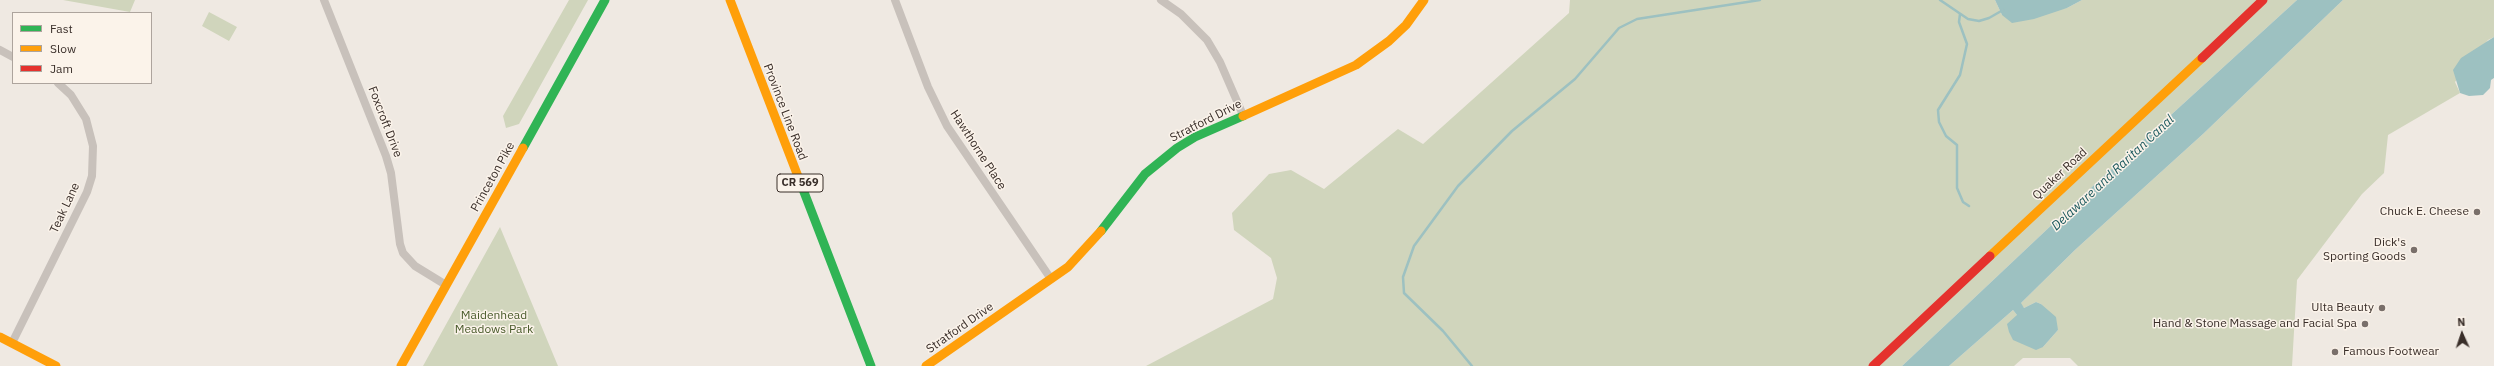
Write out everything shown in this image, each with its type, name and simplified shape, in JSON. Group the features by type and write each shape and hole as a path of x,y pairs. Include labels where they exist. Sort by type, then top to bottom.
{"street":[{"name":"Foxcroft Drive","path":"324,0 386,156 391,173 400,244 403,253 415,266 446,285"},
{"name":"Princeton Pike","path":"401,366 605,0"},
{"name":"Province Line Road","path":"730,0 871,366"},
{"name":"Hawthorne Place","path":"895,0 928,87 946,126 1052,279"},
{"path":"1161,0 1181,14 1207,40 1220,62 1243,116"},
{"name":"Stratford Drive","path":"926,366 1052,279 1084,252 1132,189 1160,160 1195,137 1243,116 1367,57 1400,30 1424,0"},
{"name":"Quaker Road","path":"1873,366 2263,0"},
{"path":"0,50 12,56"},
{"name":"Teak Lane","path":"12,343 88,192 92,176 93,146 86,119 71,95 59,84"},
{"path":"0,337 56,366"}],"green space":[{"path":"63,0 135,0 130,12"},
{"path":"569,0 588,0 519,124 506,128 503,116"},
{"path":"1570,0 1995,0 2002,15 2067,8 2082,0 2297,0 2093,186 1902,366 1146,366 1273,299 1277,278 1271,258 1234,230 1232,213 1269,174 1291,170 1324,189 1398,129 1423,144 1569,13"},
{"path":"2343,0 2494,0 2494,37 2488,40 2455,82 2460,93 2388,135 2384,173 2362,194 2297,280 2292,366 2078,366 2070,358 2023,358 2014,366 1949,366 2013,310 2043,347 2058,330 2041,304 2036,302 2024,308 2020,304 2076,249 2203,134"},
{"path":"209,12 237,27 229,41 202,26"},
{"name":"Maidenhead Meadows Park","path":"500,227 558,366 423,366"}],"water":[{"path":"1995,0 2082,0 2067,8 2034,19 2012,23 2002,15"},
{"name":"Delaware and Raritan Canal","path":"2297,0 2343,0 2203,134 2076,249 2021,303 2024,308 2036,302 2041,304 2056,317 2058,330 2043,347 2036,350 2013,340 2007,324 2017,315 2013,310 1949,366 1902,366 2093,186"},
{"path":"2494,37 2494,78 2491,80 2490,88 2483,95 2469,96 2460,93 2453,70 2461,58"}],"waterway":[{"path":"1472,366 1443,331 1404,293 1403,277 1414,246 1458,186 1512,131 1575,79 1619,28 1637,19 1760,0"},
{"path":"1940,0 1968,19 1979,21 1989,18 2003,10"},
{"path":"1960,14 1959,22 1967,44 1960,75 1938,110 1939,122 1946,136 1957,145 1957,188 1963,202 1969,206"}],"traffic: fast":[{"path":"523,148 605,0"},
{"path":"1101,231 1145,174 1177,148 1195,137 1243,116"},
{"path":"799,179 871,366"}],"traffic: slow":[{"path":"730,0 799,179"},
{"path":"1243,116 1356,65 1389,41 1406,25 1424,0"},
{"path":"1990,256 2202,58"},
{"path":"401,366 523,148"},
{"path":"926,366 1068,267 1101,231"},
{"path":"0,337 56,366"}],"traffic: jam":[{"path":"2202,58 2263,0"},
{"path":"1873,366 1990,256"}],"place":[{"name":"Chuck E. Cheese","path":"2477,212"},
{"name":"Dick's Sporting Goods","path":"2414,250"},
{"name":"Ulta Beauty","path":"2382,308"},
{"name":"Hand & Stone Massage and Facial Spa","path":"2365,324"},
{"name":"Famous Footwear","path":"2335,352"}]}
